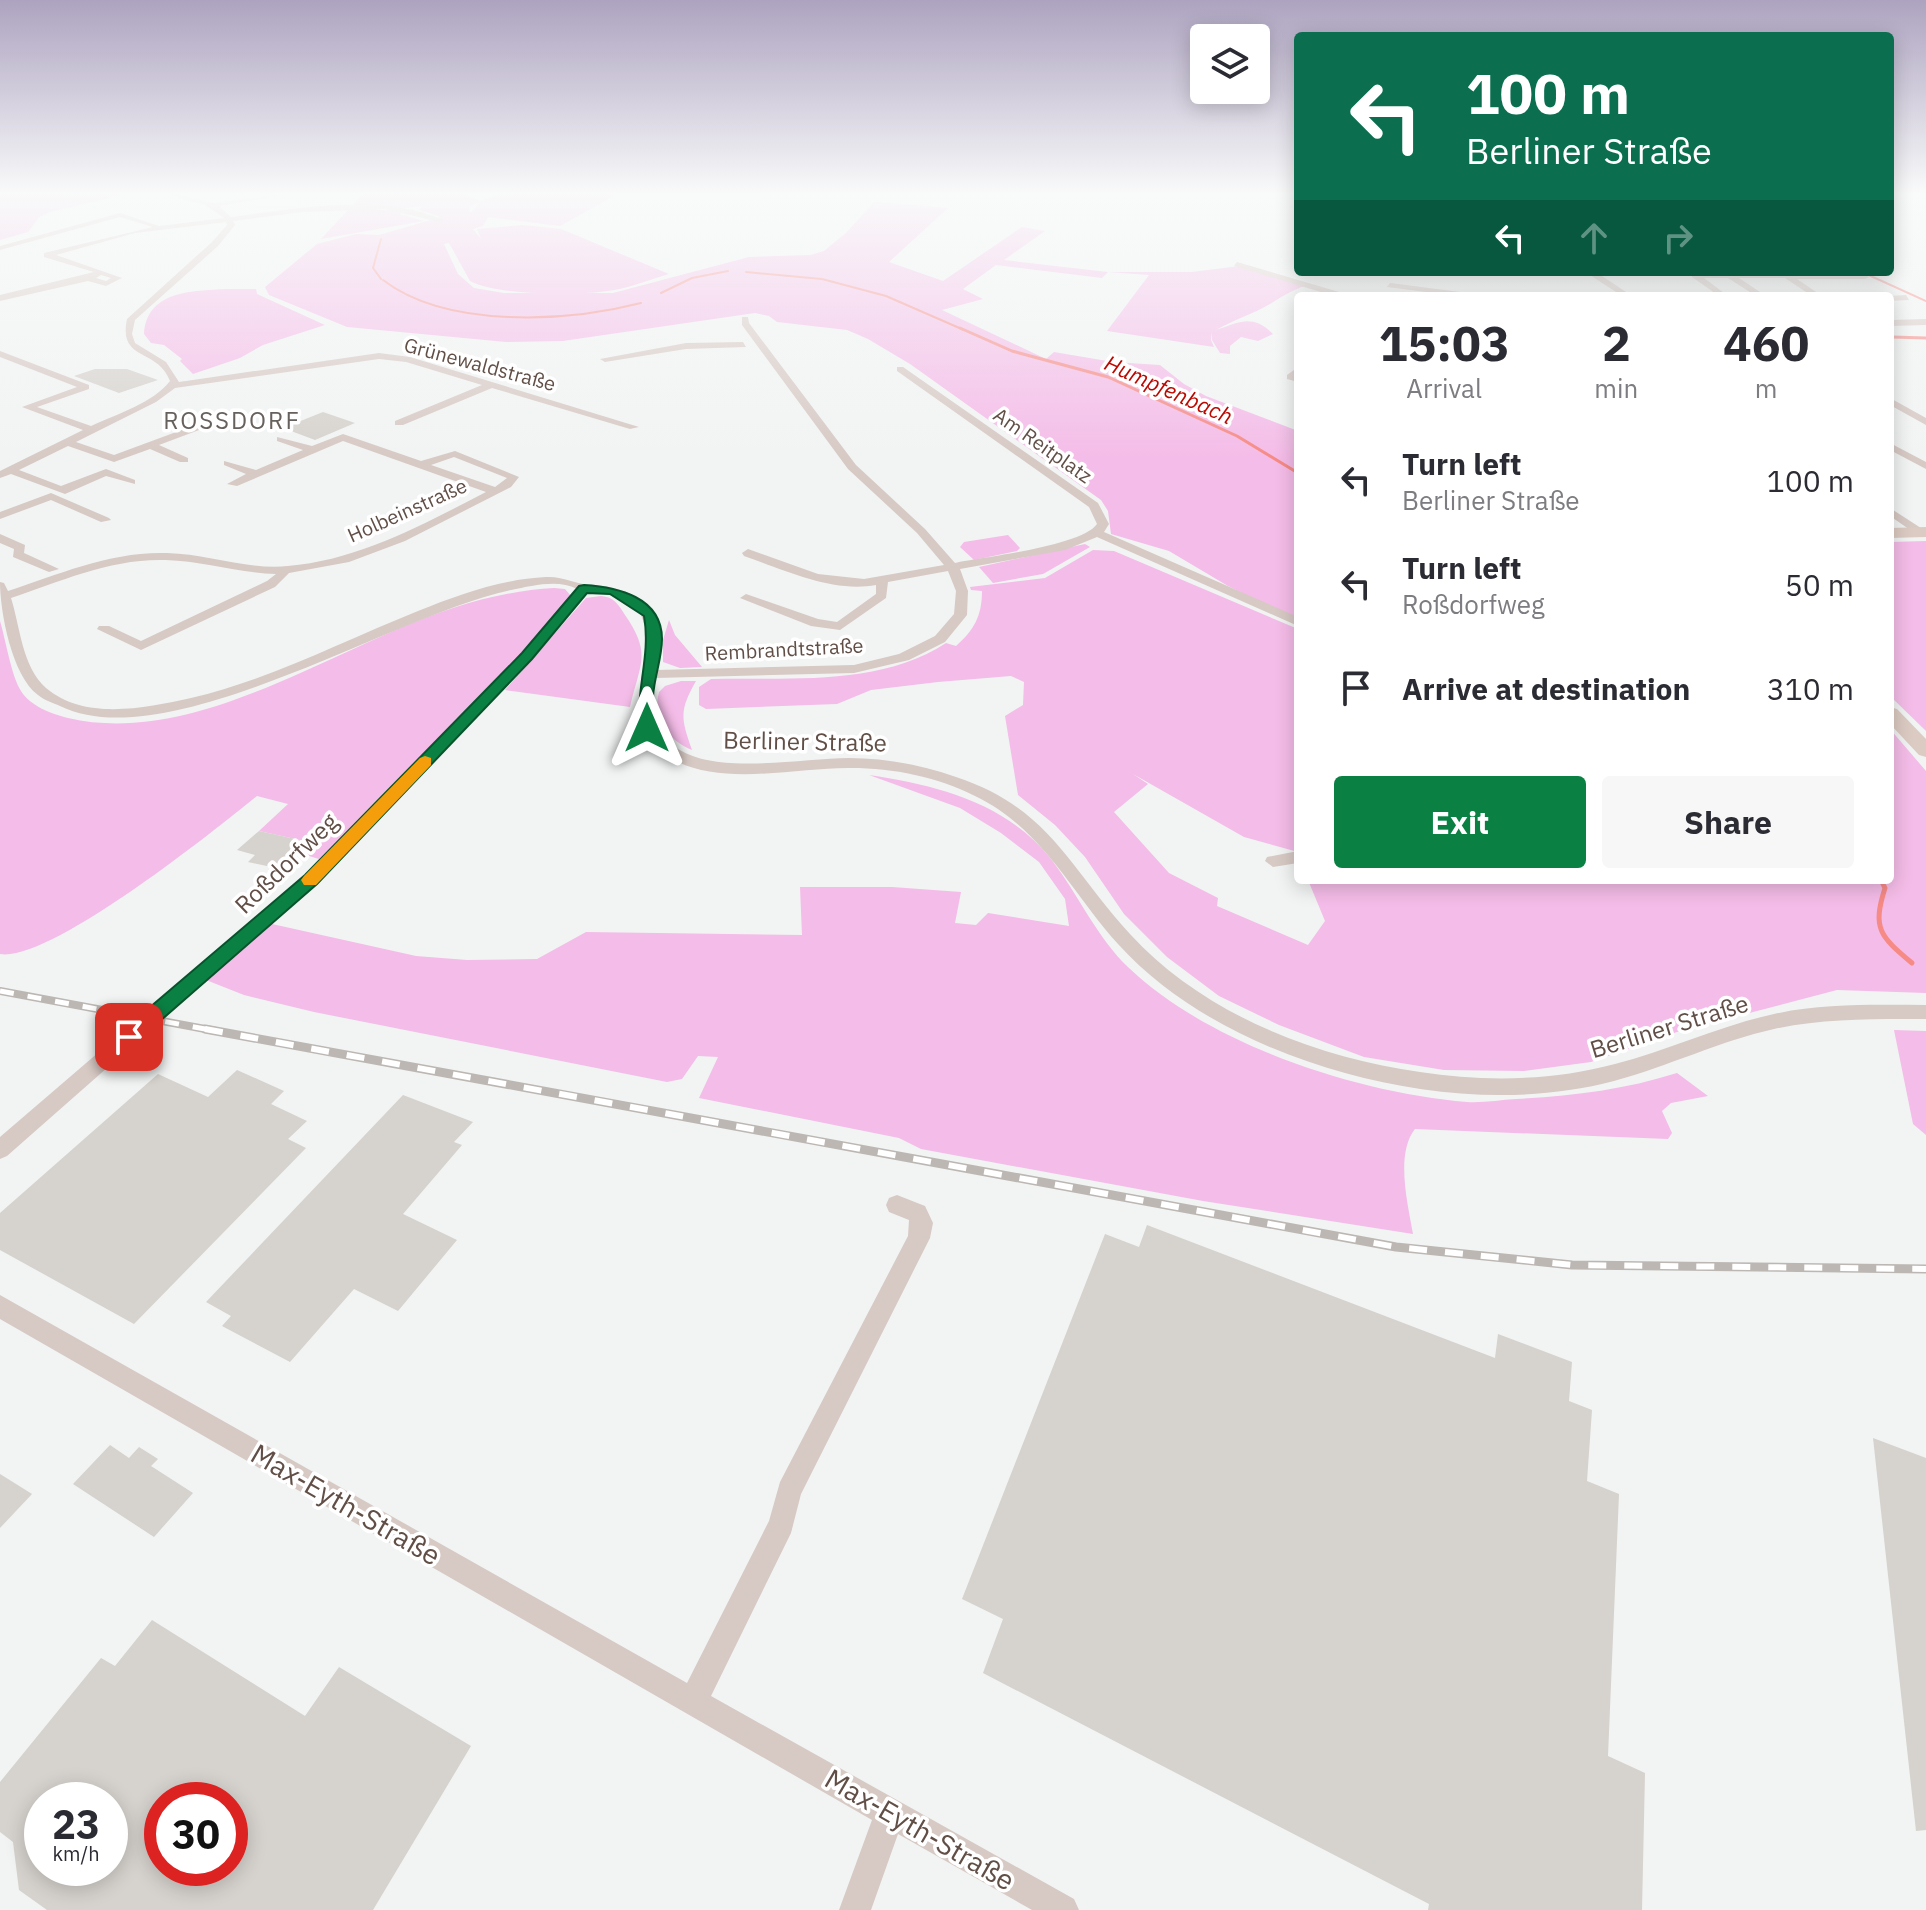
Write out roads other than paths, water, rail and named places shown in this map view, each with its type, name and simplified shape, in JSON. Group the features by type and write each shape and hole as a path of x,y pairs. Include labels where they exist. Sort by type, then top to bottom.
{"street":[{"path":"0,298 71,282"},
{"path":"5,473 153,400 171,386 175,381 173,373 131,344 128,334 131,319 173,282"},
{"path":"1297,282 1330,292"},
{"path":"1386,282 1397,292"},
{"path":"1390,285 1445,292"},
{"path":"1894,298 1906,298"},
{"name":"Rembrandtstraße","path":"650,674 854,669 904,657 940,639 960,615 962,591 953,568 921,531 852,467 745,319"},
{"path":"1894,323 1926,322"},
{"path":"605,359 686,346 743,345"},
{"path":"0,354 86,387 27,407 91,430"},
{"name":"Grünewaldstraße","path":"171,386 379,356 407,359 634,427"},
{"name":"Am Reitplatz","path":"900,369 1094,505 1103,524 1097,533"},
{"path":"399,423 492,384"},
{"path":"1894,403 1926,422"},
{"path":"67,442 114,459 195,428"},
{"path":"253,491 233,484 343,437 495,491 511,482 513,476 452,454 423,464"},
{"path":"281,439 312,450"},
{"path":"150,445 184,460"},
{"path":"1894,448 1926,466"},
{"path":"228,463 255,474"},
{"path":"5,473 63,490 106,472 131,482"},
{"name":"Holbeinstraße","path":"2,591 39,585 144,557 166,556 284,570 373,551 495,491"},
{"path":"0,516 51,496 105,520"},
{"path":"1894,514 1923,532"},
{"path":"1894,533 1923,532"},
{"path":"748,553 840,582 882,582 1065,546 1097,533 1294,620"},
{"path":"0,538 21,548 17,554 53,569"},
{"path":"39,585 39,576 53,569 122,549"},
{"path":"104,629 141,646 271,584 281,577 284,570"},
{"name":"Berliner Straße","path":"2,591 22,658 38,689 66,707 122,714 156,711 235,690 410,616 476,593 550,582 612,591 645,608 651,616 655,638 644,700 647,728 673,752 701,764 727,767 873,764 931,774 975,789 1014,810 1041,831 1063,855 1128,944 1180,988 1248,1029 1307,1053 1370,1072 1459,1084 1540,1085 1609,1075 1777,1021 1814,1015 1926,1012"},
{"path":"746,598 816,623 840,626 882,595 882,582"},
{"name":"Roßdorfweg","path":"0,1150 311,879 527,656 584,589"},
{"path":"1894,717 1926,751"},
{"path":"1273,861 1294,858"},
{"path":"693,1702 782,1524 789,1491 919,1238 922,1223 917,1213 897,1205"},
{"name":"Max-Eyth-Straße","path":"0,1306 1063,1910"},
{"path":"855,1910 891,1811"}],"waterway":[{"name":"Humpfenbach","path":"386,282 409,296 440,307 508,317 578,314 641,303"},
{"name":"Humpfenbach","path":"661,293 683,282"},
{"name":"Humpfenbach","path":"834,282 886,296 964,330"},
{"path":"1884,282 1926,301"},
{"name":"Humpfenbach","path":"960,328 1012,351 1108,377 1237,436 1294,471"},
{"path":"1894,337 1926,338"},
{"name":"Humpfenbach","path":"1883,884 1879,923 1892,946 1912,963"}],"railway":[{"path":"0,991 216,1031"},
{"path":"205,1029 1396,1247 1572,1265 1926,1269"}],"district":[{"name":"ROSSDORF","path":"232,420"}]}
